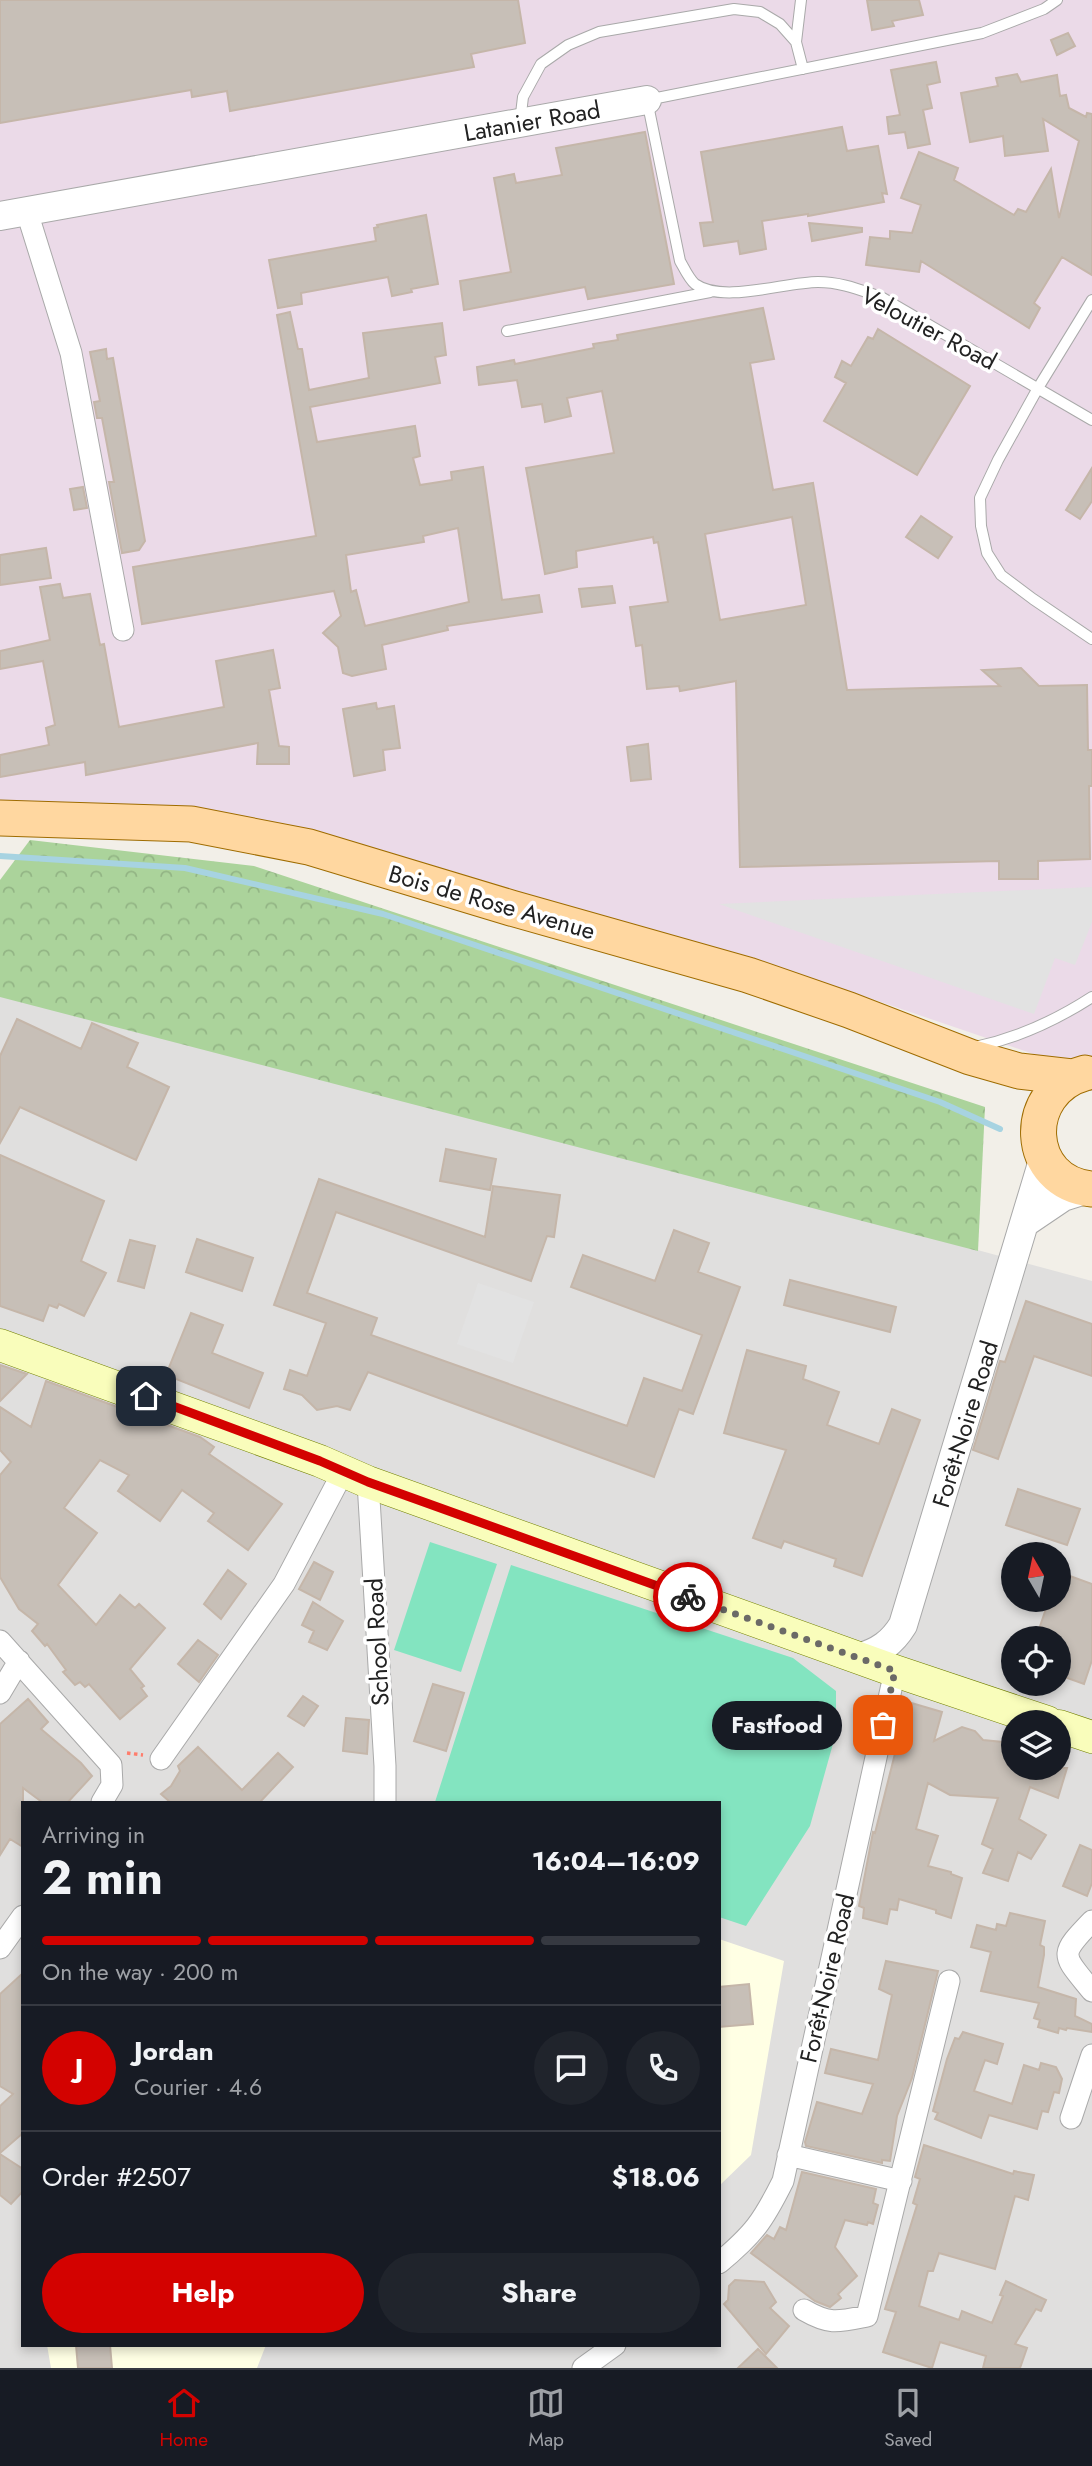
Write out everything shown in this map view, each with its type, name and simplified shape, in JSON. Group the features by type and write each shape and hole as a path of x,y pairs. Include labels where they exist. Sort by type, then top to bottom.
{"main road":[{"name":"Bois de Rose Avenue","path":"0,818 191,824 309,847 748,975 963,1054 1019,1071 1082,1074"},
{"name":"Bois de Rose Avenue","path":"963,1054 995,1076 1017,1099 1055,1172 1070,1184 1090,1189"},
{"path":"1041,1142 1041,1111 1048,1097 1059,1085 1082,1074"},
{"path":"0,1345 271,1443 356,1477 1011,1710"},
{"path":"1071,1730 1092,1737"}],"street":[{"name":"Latanier Road","path":"13,214 647,100"},
{"path":"13,214 71,353 123,630"},
{"name":"Forêt-Noire Road","path":"859,1658 885,1647 903,1625 1026,1222 1041,1142"},
{"path":"1026,1222 1063,1197 1090,1189"},
{"path":"161,1759 356,1477"},
{"name":"School Road","path":"356,1477 385,1766 385,1801"},
{"name":"Forêt-Noire Road","path":"721,2261 748,2239 767,2214 783,2181 910,1662 903,1625"},
{"path":"0,1641 111,1765 112,1786 103,1801"},
{"path":"0,1693 19,1661"},
{"path":"0,1948 21,1919"},
{"path":"1092,1921 1073,1939 1067,1950 1068,1961 1092,1991"},
{"path":"804,2310 823,2321 867,2316 949,1981"},
{"path":"1070,2118 1092,2056"},
{"path":"788,2155 901,2181"},
{"path":"583,2368 612,2347"}],"lane":[{"path":"801,0 796,42 803,69"},
{"name":"Latanier Road","path":"647,100 982,33 1044,9 1057,0"},
{"path":"520,123 523,97 541,64 568,45 599,32 734,9 760,12 780,24 796,42"},
{"path":"647,100 680,261 693,283 710,292"},
{"name":"Veloutier Road","path":"507,331 710,292 817,282 846,284 881,297 903,309 1092,419"},
{"path":"1092,300 1038,388 980,498 981,526 987,553 1001,575 1092,639"},
{"path":"963,1054 1049,1023 1092,997"}],"path":[{"path":"111,1765 128,1752 161,1759"}],"shaded area":[{"path":"0,0 1092,0 1092,1074 784,969 513,898 0,807"},
{"path":"1092,887 1092,922 1075,965 1055,958 1034,1014 719,904"},
{"path":"0,995 265,1057 1092,1281 1092,2368 0,2368"},
{"path":"478,1283 534,1302 513,1363 457,1344"},
{"path":"721,1940 784,1961 751,2155 721,2184"},
{"path":"47,2347 265,2347 257,2368 51,2368"}],"green space":[{"path":"30,840 254,866 985,1107 978,1251 0,997 0,880"},
{"path":"430,1542 497,1564 461,1672 394,1650"},
{"path":"511,1565 793,1658 836,1691 836,1733 810,1826 746,1926 721,1918 721,1801 435,1801"}],"building":[{"path":"0,0 518,0 525,43 471,54 474,67 230,111 227,91 192,97 191,90 0,123"},
{"path":"867,0 919,0 923,15 892,21 894,26 872,30"},
{"path":"1068,33 1075,46 1057,55 1051,40"},
{"path":"936,62 940,82 927,85 932,108 923,110 930,144 908,148 905,132 889,134 887,117 900,115 891,70"},
{"path":"1017,74 1021,82 1057,75 1060,96 1066,95 1069,108 1086,117 1087,113 1092,114 1092,275 1062,257 1034,303 1040,308 1029,328 921,261 919,272 866,265 870,237 890,239 890,231 912,233 921,205 901,198 919,152 958,168 954,180 1014,215 1018,209 1026,212 1051,169 1059,218 1079,141 1043,119 1048,151 1005,156 1003,136 970,142 961,93 998,86 996,78"},
{"path":"842,127 847,151 878,146 887,194 882,193 884,202 808,216 762,221 766,249 740,254 738,241 704,246 700,223 713,222 701,152"},
{"path":"645,132 674,284 588,299 585,287 464,310 460,281 511,272 494,178 514,174 516,183 562,175 556,148"},
{"path":"426,215 438,284 392,296 388,277 301,293 302,304 278,308 269,260 376,241 374,228 378,227 377,225"},
{"path":"809,223 862,228 862,232 812,241"},
{"path":"763,308 774,359 750,363 773,490 813,483 847,690 1000,686 982,670 1021,668 1039,686 1087,685 1088,750 1092,750 1092,786 1089,786 1090,859 1038,861 1038,879 999,879 999,861 740,867 736,681 680,691 679,686 647,689 642,645 636,646 630,607 668,602 658,542 654,543 653,537 576,551 577,567 545,574 526,468 614,453 602,391 567,398 571,416 545,422 542,404 522,407 517,380 479,385 477,367 514,360 515,364 594,348 593,344 618,340 617,335","holes":["792,517 806,605 720,620 705,534"]},
{"path":"290,312 298,349 302,349 309,390 369,378 363,333 442,323 446,355 435,357 440,383 310,407 317,442 415,426 420,456 413,458 420,485 452,480 451,472 483,467 502,600 539,595 542,612 447,626 448,630 382,645 386,669 352,676 343,673 338,647 323,633 341,616 334,591 142,624 133,567 316,536 277,315","holes":["458,528 469,602 365,626 356,590 351,592 346,555 424,542 423,536"]},
{"path":"878,329 970,386 917,475 824,421 846,383 835,377 842,361 851,366 868,337 873,339"},
{"path":"106,349 107,359 113,358 145,541 139,550 122,553 109,482 114,482 102,418 97,418 94,402 100,401 90,352"},
{"path":"1092,468 1092,501 1080,519 1066,510"},
{"path":"83,487 87,508 74,510 70,489"},
{"path":"921,516 952,537 938,558 906,537"},
{"path":"46,548 51,578 0,585 0,555"},
{"path":"60,584 63,598 90,594 100,645 104,644 119,727 224,707 216,661 273,650 280,688 269,690 279,746 289,747 289,764 257,764 258,743 86,775 85,762 0,777 0,755 49,745 46,728 55,725 43,661 0,669 0,651 50,640 40,587"},
{"path":"612,586 615,603 582,607 579,589"},
{"path":"376,703 377,709 394,706 400,748 383,750 385,770 354,776 343,709"},
{"path":"648,744 651,779 631,781 627,747"},
{"path":"17,1019 81,1049 92,1023 138,1043 127,1067 169,1087 136,1160 20,1107 0,1143 0,1056"},
{"path":"446,1149 496,1159 490,1190 440,1181"},
{"path":"0,1155 104,1201 81,1261 106,1273 84,1316 59,1304 57,1308 49,1305 43,1321 0,1306"},
{"path":"319,1179 485,1237 493,1186 560,1195 554,1237 547,1236 531,1281 336,1212 307,1293 377,1318 371,1335 627,1426 644,1378 682,1391 702,1335 571,1287 583,1255 655,1281 674,1230 709,1243 698,1272 740,1287 693,1414 679,1409 654,1477 368,1372 350,1410 337,1406 317,1410 302,1395 284,1389 290,1370 307,1376 326,1323 274,1305"},
{"path":"197,1239 253,1258 242,1291 186,1272"},
{"path":"130,1240 155,1246 144,1288 118,1281"},
{"path":"790,1280 896,1307 890,1332 784,1305"},
{"path":"1026,1301 1092,1324 1092,1376 1034,1356 998,1459 973,1450 1000,1361 1005,1362"},
{"path":"191,1313 223,1325 212,1353 263,1373 249,1408 166,1375"},
{"path":"747,1350 806,1366 803,1379 839,1392 827,1425 879,1444 892,1409 920,1420 862,1576 834,1566 836,1559 784,1541 781,1548 753,1538 786,1450 724,1433"},
{"path":"0,1365 27,1374 0,1401"},
{"path":"46,1381 200,1437 214,1447 209,1454 282,1504 248,1550 208,1521 214,1513 182,1490 160,1521 118,1491 129,1475 100,1460 64,1508 97,1533 58,1585 96,1625 120,1595 135,1608 139,1604 165,1628 130,1669 144,1686 141,1688 147,1696 120,1719 89,1684 85,1687 80,1682 75,1685 63,1672 66,1670 47,1644 45,1646 32,1631 38,1624 19,1609 0,1577 0,1475 11,1462 0,1450 0,1407 31,1427"},
{"path":"1018,1489 1080,1509 1068,1542 1058,1542 1006,1525"},
{"path":"314,1562 333,1572 320,1600 299,1589"},
{"path":"228,1570 246,1584 221,1619 204,1604"},
{"path":"1071,1576 1092,1584 1092,1660 1084,1684 1071,1679 1071,1626 1040,1626 1045,1612 1071,1612"},
{"path":"313,1602 343,1621 327,1650 309,1642 314,1631 302,1625"},
{"path":"198,1640 218,1655 199,1682 178,1664"},
{"path":"433,1684 464,1693 446,1751 414,1741"},
{"path":"303,1696 318,1706 304,1726 288,1716"},
{"path":"28,1699 48,1722 41,1729 81,1763 92,1776 69,1801 41,1801 23,1788 21,1846 10,1839 0,1855 0,1724"},
{"path":"908,1702 942,1712 934,1741 962,1727 975,1731 983,1740 1001,1742 1001,1780 1063,1780 1058,1798 1030,1787 1019,1819 1046,1835 1031,1859 1018,1852 1008,1881 983,1873 993,1849 982,1844 998,1798 950,1795 928,1783 916,1829 938,1836 928,1866 962,1878 951,1918 936,1913 936,1910 899,1899 897,1910 890,1909 887,1924 863,1918 864,1908 859,1906 873,1832 875,1833"},
{"path":"346,1718 369,1720 367,1754 343,1751"},
{"path":"198,1747 242,1790 278,1753 293,1767 261,1801 169,1801 161,1794 171,1786 180,1771 178,1766"},
{"path":"1080,1845 1092,1850 1092,1883 1087,1896 1063,1886"},
{"path":"1010,1913 1045,1921 1040,1945 1044,1947 1044,1955 1038,1987 1076,1999 1075,2016 1092,2024 1092,2032 1059,2028 1058,2033 1038,2027 1040,2020 1034,2018 1039,2003 981,1991 991,1952 971,1947 977,1925 996,1930 997,1924 1006,1926"},
{"path":"886,1961 938,1971 912,2078 897,2116 890,2161 882,2160 882,2163 806,2146 805,2142 817,2102 862,2114 873,2084 825,2073 831,2049 878,2060 892,1995 879,1989"},
{"path":"21,1975 21,2135 0,2153 0,2106 13,2094 0,2086 0,1994"},
{"path":"749,1984 753,2024 721,2027 721,1987"},
{"path":"963,2032 1003,2044 997,2064 985,2060 974,2091 1012,2104 1024,2065 1039,2070 1041,2063 1056,2067 1062,2079 1059,2093 1054,2092 1048,2112 1042,2111 1037,2129 989,2115 981,2138 935,2119 938,2113 933,2111 947,2059 955,2038 959,2039"},
{"path":"924,2145 1013,2174 1014,2171 1034,2175 1028,2200 1015,2196 995,2269 939,2253 933,2271 928,2271 919,2306 959,2320 962,2311 992,2323 1006,2281 1046,2300 1041,2311 1036,2309 1015,2344 1027,2348 1020,2368 983,2368 986,2356 940,2342 932,2368 883,2352 896,2312 885,2309 917,2205 913,2203 920,2179 915,2177"},
{"path":"0,2154 21,2168 21,2193 11,2204 0,2195"},
{"path":"802,2172 876,2189 873,2203 878,2205 873,2224 845,2220 835,2247 857,2276 838,2294 841,2298 830,2307 815,2301 751,2253 767,2235 774,2239 780,2227 786,2230"},
{"path":"735,2280 764,2282 776,2302 770,2308 789,2326 766,2354 724,2304 728,2300 729,2286"},
{"path":"76,2347 110,2347 112,2368 78,2368"},
{"path":"758,2349 777,2368 738,2368"}],"waterway":[{"path":"0,856 185,868 383,914 940,1102 1000,1129"}],"way so far":[{"path":"688,1597 895,1671 883,1725"}],"place":[{"name":"Fastfood","path":"883,1725"}],"route":[{"path":"146,1396 320,1461 368,1482 688,1597"}]}
